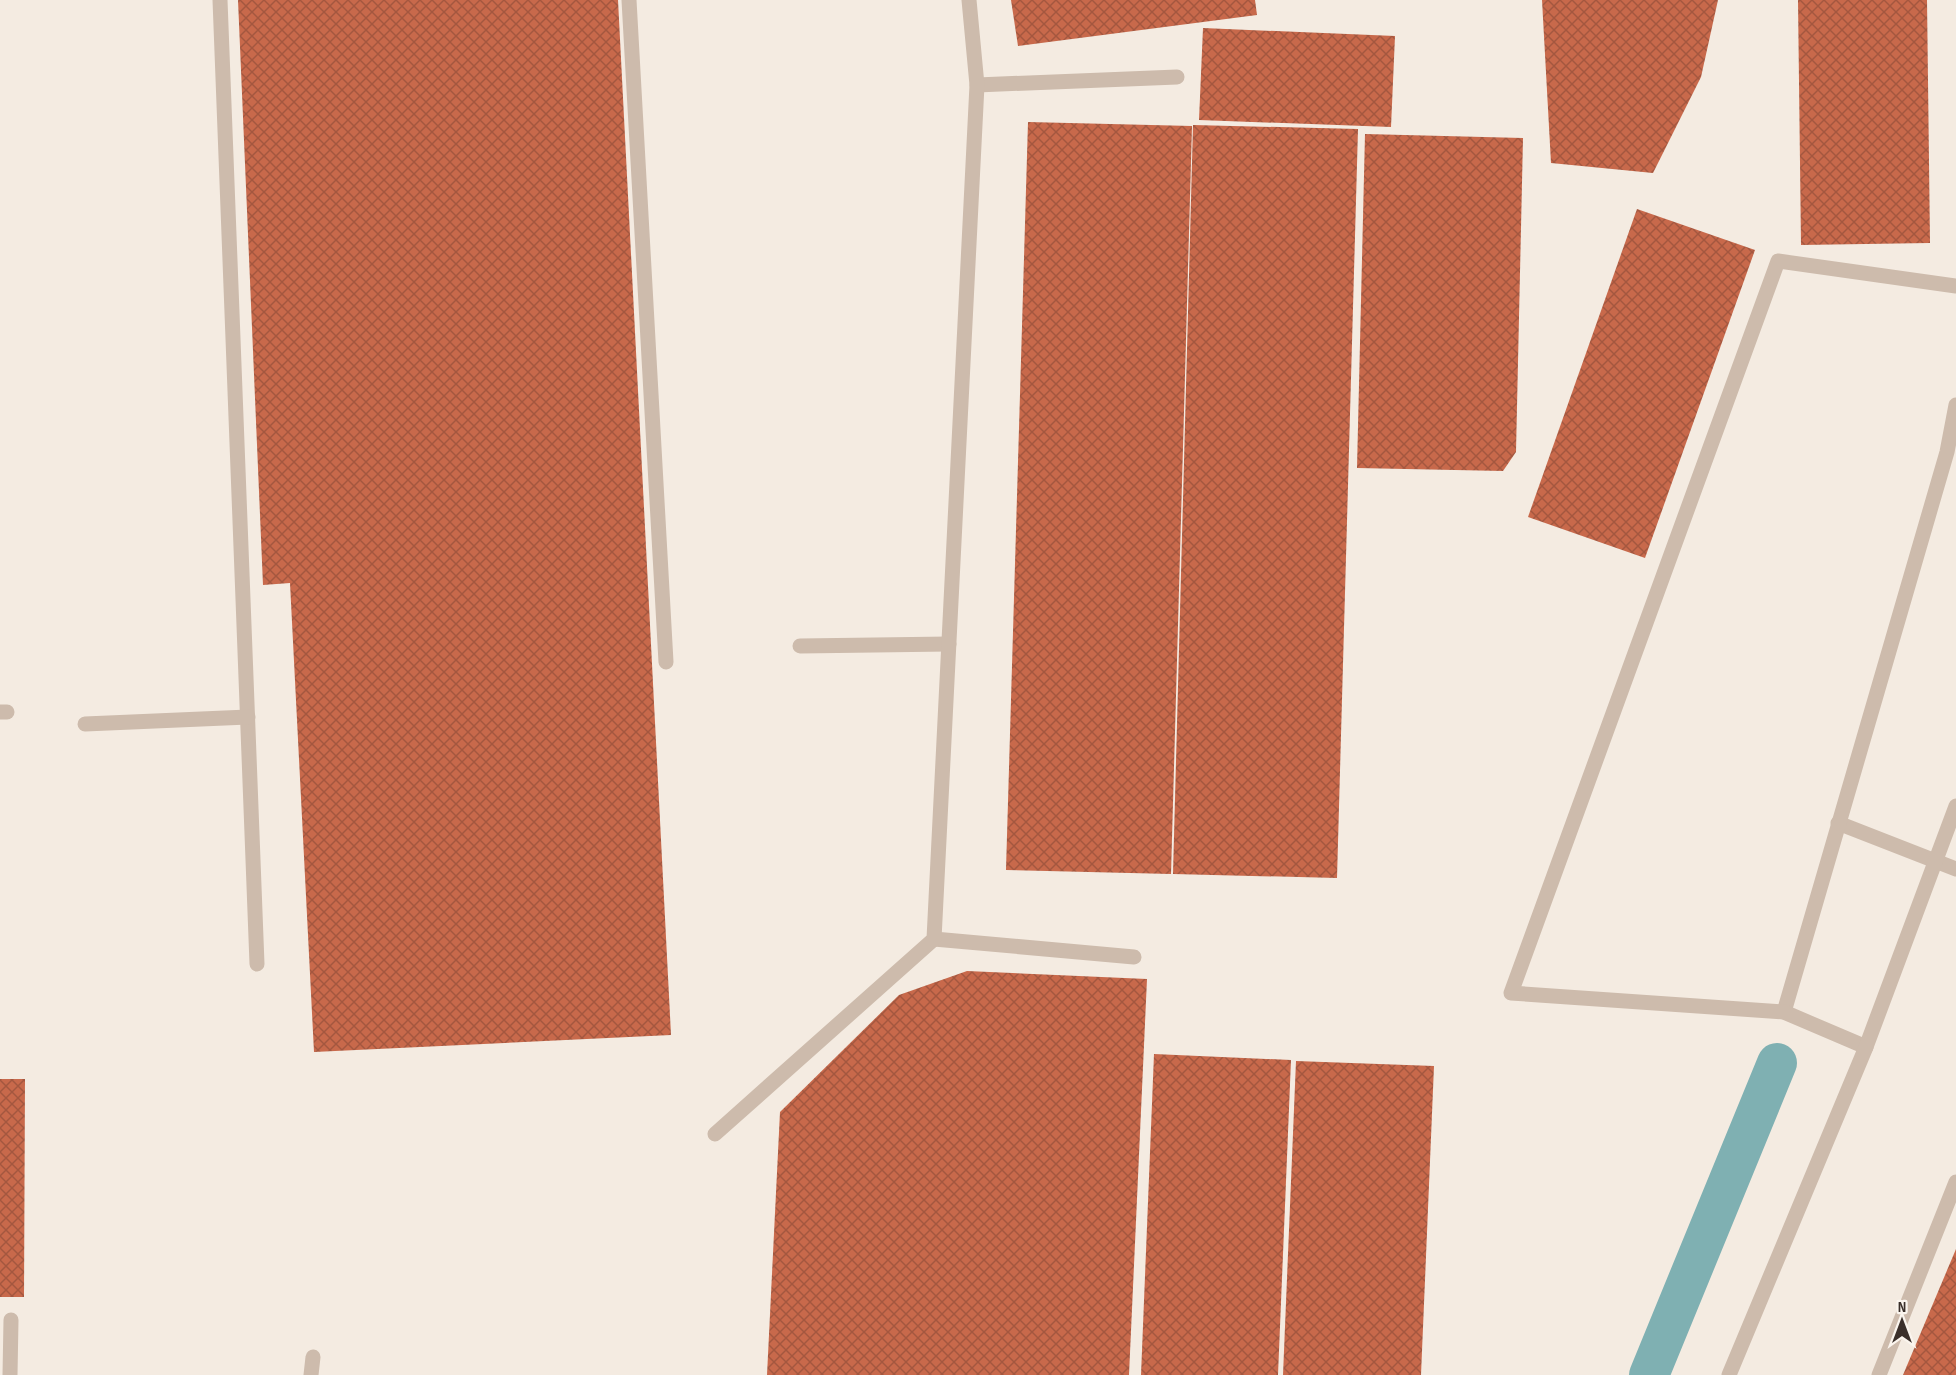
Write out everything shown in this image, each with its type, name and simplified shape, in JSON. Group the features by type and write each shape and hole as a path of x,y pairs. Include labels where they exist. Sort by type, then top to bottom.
{"street":[{"path":"220,0 257,964"},
{"path":"628,0 666,662"},
{"path":"715,1134 934,939 977,85 969,0"},
{"path":"977,85 1177,77"},
{"path":"1866,1047 1784,1012 1511,993 1778,261 1956,286"},
{"path":"1784,1012 1947,452 1956,405"},
{"path":"800,646 949,644"},
{"path":"86,724 248,717"},
{"path":"1729,1375 1866,1047 1956,806"},
{"path":"1838,823 1956,869"},
{"path":"934,939 1134,957"},
{"path":"1879,1375 1956,1182"},
{"path":"10,1375 11,1320"},
{"path":"311,1375 313,1357"}],"building":[{"path":"238,0 618,0 671,1035 314,1052 290,583 263,585"},
{"path":"1011,0 1255,0 1257,15 1018,46"},
{"path":"1542,0 1718,0 1701,77 1653,173 1551,163"},
{"path":"1798,0 1927,0 1930,243 1801,245"},
{"path":"1203,28 1395,36 1391,127 1199,120"},
{"path":"1028,122 1192,126 1171,874 1006,870"},
{"path":"1193,125 1358,129 1337,878 1173,874"},
{"path":"1365,134 1523,138 1516,452 1503,471 1357,468"},
{"path":"1637,209 1755,250 1645,558 1528,517"},
{"path":"967,971 1147,979 1129,1375 767,1375 780,1112 899,995"},
{"path":"1154,1054 1291,1060 1278,1375 1141,1375"},
{"path":"1296,1061 1434,1066 1421,1375 1283,1375"},
{"path":"0,1079 25,1079 24,1297 0,1297"},
{"path":"1956,1249 1956,1375 1903,1375"}],"waterway":[{"path":"1649,1375 1777,1063"}]}
